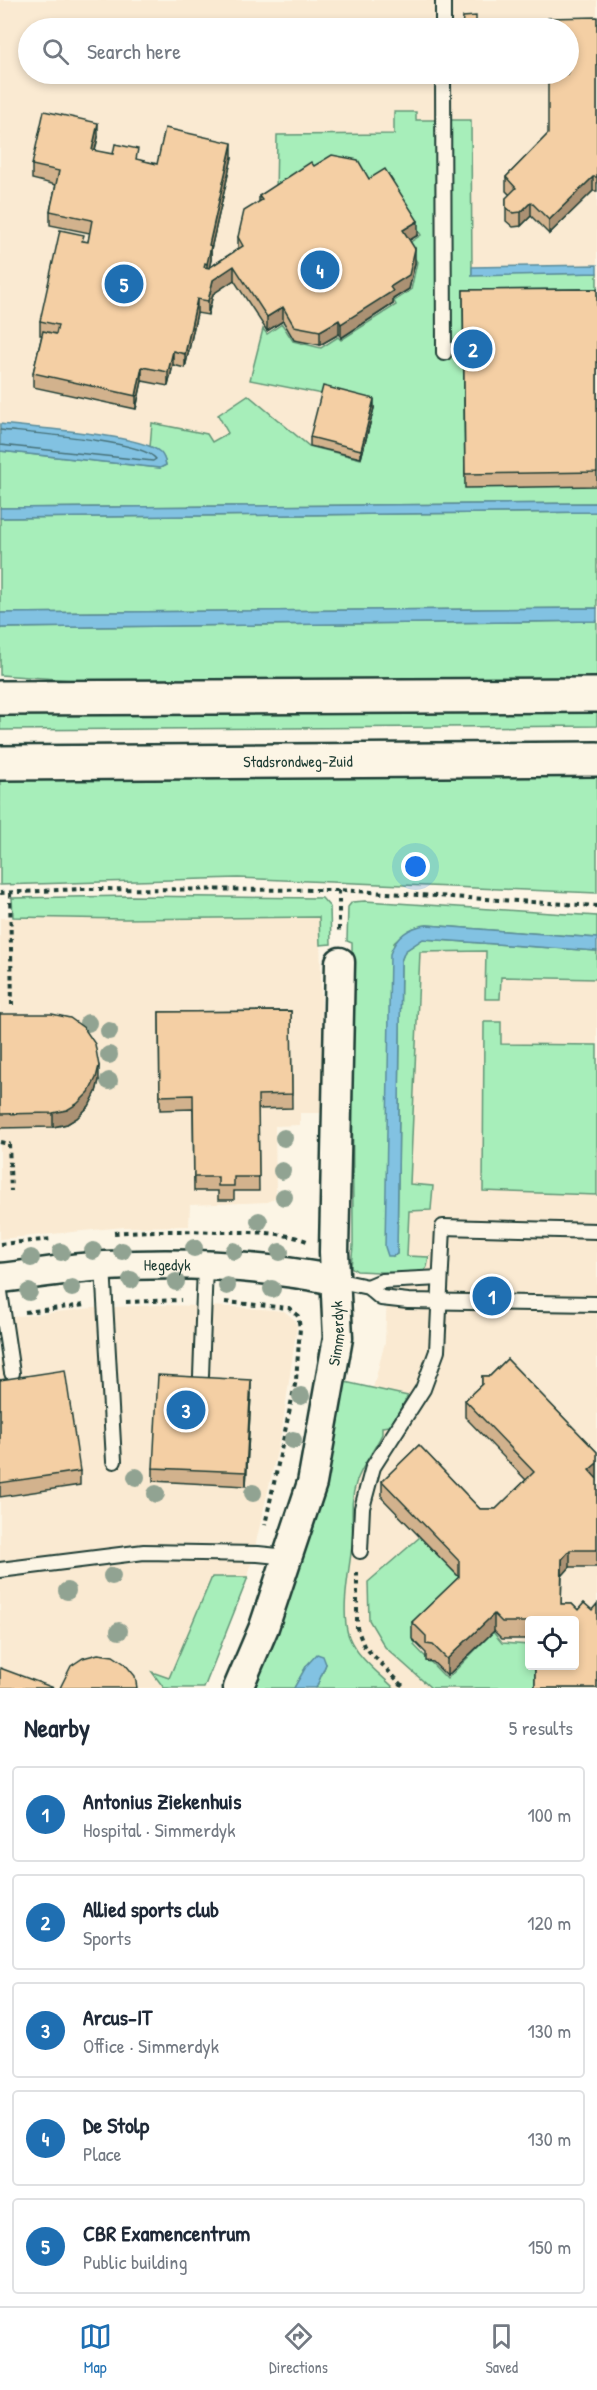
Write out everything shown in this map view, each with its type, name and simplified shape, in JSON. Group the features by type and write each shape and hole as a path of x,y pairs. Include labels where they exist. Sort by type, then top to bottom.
{"main road":[{"path":"0,698 597,695"},
{"name":"Stadsrondweg-Zuid","path":"0,763 597,759"}],"street":[{"name":"Simmerdyk","path":"238,1688 264,1627 312,1483 338,1338 334,1280 340,962"},
{"name":"Hegedyk","path":"0,1278 103,1266 205,1266 275,1270 334,1280"}],"lane":[{"path":"443,0 443,18"},
{"path":"443,84 444,353"},
{"path":"360,1551 362,1508 373,1467 423,1389 437,1351 443,1227 597,1231"},
{"path":"103,1266 114,1461"},
{"path":"201,1376 205,1266"},
{"path":"368,1287 382,1281 440,1278"},
{"path":"334,1280 368,1287 381,1298 439,1302 597,1304"},
{"path":"0,1292 12,1373"},
{"path":"0,1570 144,1552 258,1554 288,1557"}],"path":[{"path":"0,893 80,890 339,890 597,906"},
{"path":"339,890 340,962"},
{"path":"10,892 12,1005"},
{"path":"0,1142 9,1144 11,1191"},
{"path":"4,1315 105,1302 203,1300 289,1308 298,1316 300,1328 294,1390 258,1554"},
{"path":"360,1551 355,1583 357,1628 364,1646 405,1688"}],"shaded area":[{"path":"0,0 597,0 597,616 0,622"},
{"path":"63,916 124,919 320,917 323,1113 300,1113 300,1125 275,1126 276,1197 268,1202 190,1205 189,1226 124,1227 0,1239 0,918"},
{"path":"402,943 597,943 597,1688 305,1688 333,1543 385,1342"},
{"path":"160,1305 284,1311 295,1320 297,1326 282,1430 248,1577 204,1688 0,1688 0,1318 94,1308"}],"green space":[{"path":"394,112 416,112 416,120 471,120 472,275 597,273 597,503 0,508 0,451 160,468 166,465 161,454 150,447 152,423 207,434 212,442 228,433 218,415 248,395 309,446 361,459 374,407 250,380 263,329 267,334 282,324 293,341 321,348 338,337 341,340 396,305 394,301 411,290 417,262 406,245 421,235 386,180 276,196 277,135 394,134"},
{"path":"597,512 597,608 0,613 0,518"},
{"path":"597,621 597,678 86,681 0,675 0,628"},
{"path":"597,704 597,726 0,730 0,715 60,708"},
{"path":"597,770 597,893 238,878 0,885 0,776"},
{"path":"131,896 322,898 330,907 331,944 320,945 319,917 124,919 13,917 12,898"},
{"path":"352,902 597,916 597,938 427,925 413,928 394,943 393,1256 397,1254 401,961 405,951 423,939 597,951 597,979 501,977 500,999 485,999 486,951 420,952 410,1184 433,1186 431,1210 409,1211 407,1256 429,1257 427,1267 422,1274 357,1271 351,1267 353,1246 352,943 347,941 348,907"},
{"path":"484,1022 501,1022 501,1044 597,1045 597,1195 483,1191"},
{"path":"345,1382 408,1396 390,1426 382,1427 382,1434 356,1483 345,1605 346,1628 353,1644 363,1658 394,1688 316,1688 326,1664 307,1665 294,1688 253,1688 290,1594 314,1522 328,1469"},
{"path":"420,1537 461,1579 459,1595 414,1645 447,1679 493,1632 502,1643 525,1645 525,1670 544,1670 537,1688 431,1688 385,1647 369,1620 368,1582"},
{"path":"212,1577 248,1577 204,1688 164,1688 152,1672 169,1678"}],"water":[{"path":"597,265 597,273 472,276 472,267"},
{"path":"0,424 109,436 131,441 160,452 166,465 160,468 0,451"},
{"path":"597,503 597,512 0,518 0,508"},
{"path":"597,608 597,621 0,628 0,613"},
{"path":"427,925 597,938 597,951 423,939 405,951 401,961 397,1254 388,1256 385,1247 390,954 400,937 414,928"},
{"path":"317,1654 323,1656 326,1664 316,1688 294,1688 307,1665"}],"building":[{"path":"597,17 597,177 593,177 549,220 531,202 521,212 513,213 506,207 506,198 516,188 506,177 548,134 548,84 579,84 579,18 548,18"},
{"path":"44,111 98,123 92,150 113,154 115,144 138,149 136,159 157,164 165,128 232,143 209,245 211,246 207,264 205,263 204,267 209,268 243,246 238,237 244,211 262,200 259,196 311,162 314,166 332,155 358,160 369,179 385,169 418,221 403,230 415,249 409,275 390,287 393,291 341,324 339,320 320,331 294,326 283,307 267,317 234,266 213,280 208,301 197,299 185,354 173,351 168,372 142,367 136,396 33,373 43,331 56,334 58,325 40,321 60,230 84,235 82,241 88,242 92,220 50,211 59,171 32,165"},
{"path":"597,289 597,472 465,474 463,290"},
{"path":"323,386 374,399 361,450 310,437"},
{"path":"291,1011 292,1094 258,1095 259,1177 234,1177 234,1186 218,1186 218,1177 194,1177 193,1095 160,1096 159,1012"},
{"path":"0,1014 52,1014 70,1018 84,1028 95,1044 99,1066 89,1092 77,1104 67,1110 53,1113 0,1114"},
{"path":"507,1359 597,1452 597,1463 589,1470 597,1479 597,1550 570,1550 562,1559 561,1604 572,1604 578,1610 584,1603 592,1610 597,1604 597,1688 535,1688 535,1670 579,1670 579,1616 525,1616 525,1622 502,1622 494,1614 447,1659 433,1645 426,1644 426,1636 412,1622 459,1577 459,1561 382,1481 419,1445 480,1509 496,1509 534,1472 465,1400 482,1384 482,1376 490,1376"},
{"path":"65,1370 80,1471 0,1483 0,1380"},
{"path":"158,1375 251,1380 246,1472 153,1468"},
{"path":"98,1654 113,1656 125,1664 135,1676 137,1688 60,1688 71,1666 83,1658"},
{"path":"0,1668 54,1688 0,1688"}],"place":[{"name":"De Stolp","path":"320,270"},
{"name":"CBR Examencentrum","path":"124,284"},
{"name":"Allied sports club","path":"473,349"},
{"name":"Antonius Ziekenhuis","path":"492,1296"},
{"name":"Arcus-IT","path":"186,1410"}]}
